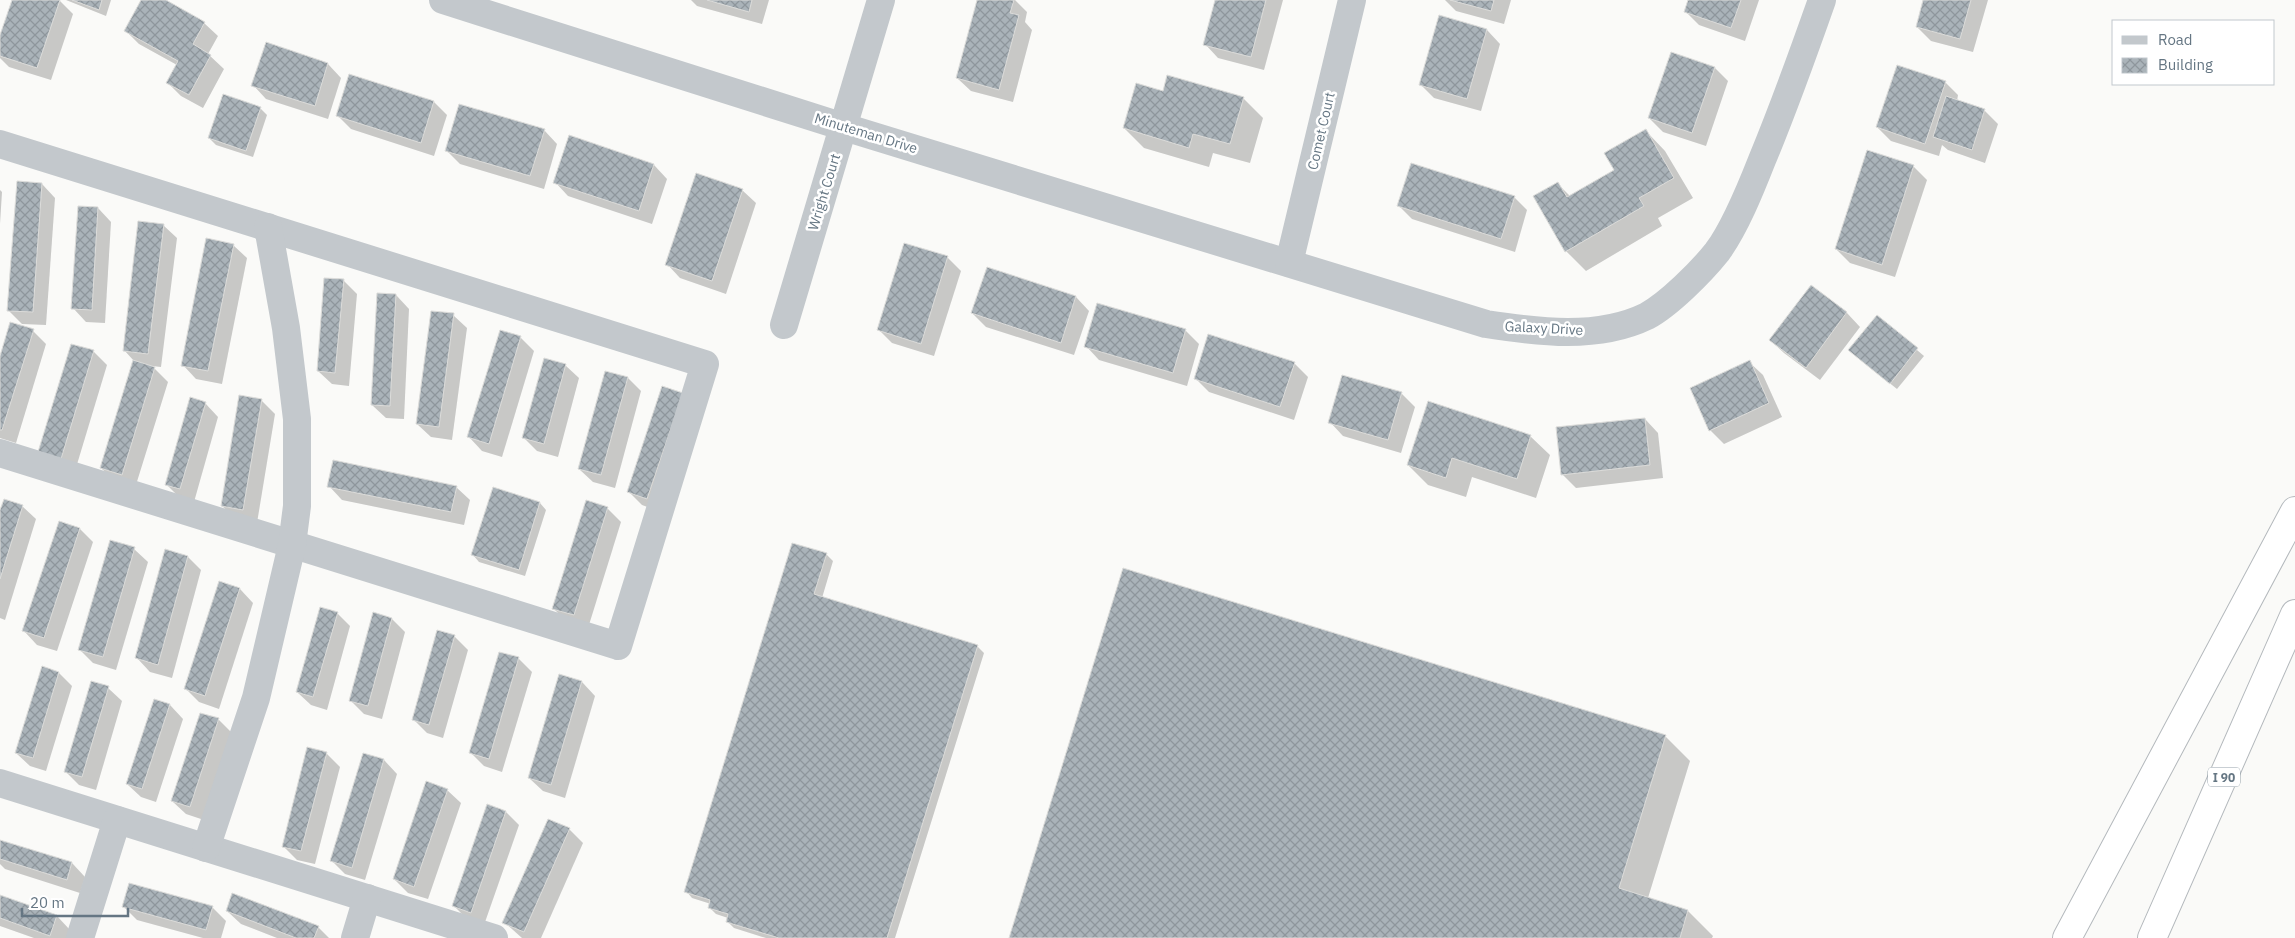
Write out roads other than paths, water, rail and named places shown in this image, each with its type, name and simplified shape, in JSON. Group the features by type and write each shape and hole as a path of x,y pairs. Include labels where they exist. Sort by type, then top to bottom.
{"highway":[{"path":"2067,938 2295,511"},
{"name":"I 90","path":"2152,938 2295,614"}],"street":[{"name":"Minuteman Drive","path":"443,0 844,127 1289,263"},
{"name":"Wright Court","path":"784,326 881,0"},
{"name":"Comet Court","path":"1289,263 1352,0"},
{"name":"Galaxy Drive","path":"1289,263 1486,324 1525,330 1565,332 1607,329 1647,316 1676,296 1717,252 1748,195 1784,106 1822,0"},
{"path":"0,144 705,364 618,646 0,453"},
{"path":"206,848 256,698 292,544 297,506 297,419 286,328 268,227"},
{"path":"0,783 494,938"},
{"path":"80,938 118,820"},
{"path":"355,938 367,898"}]}
